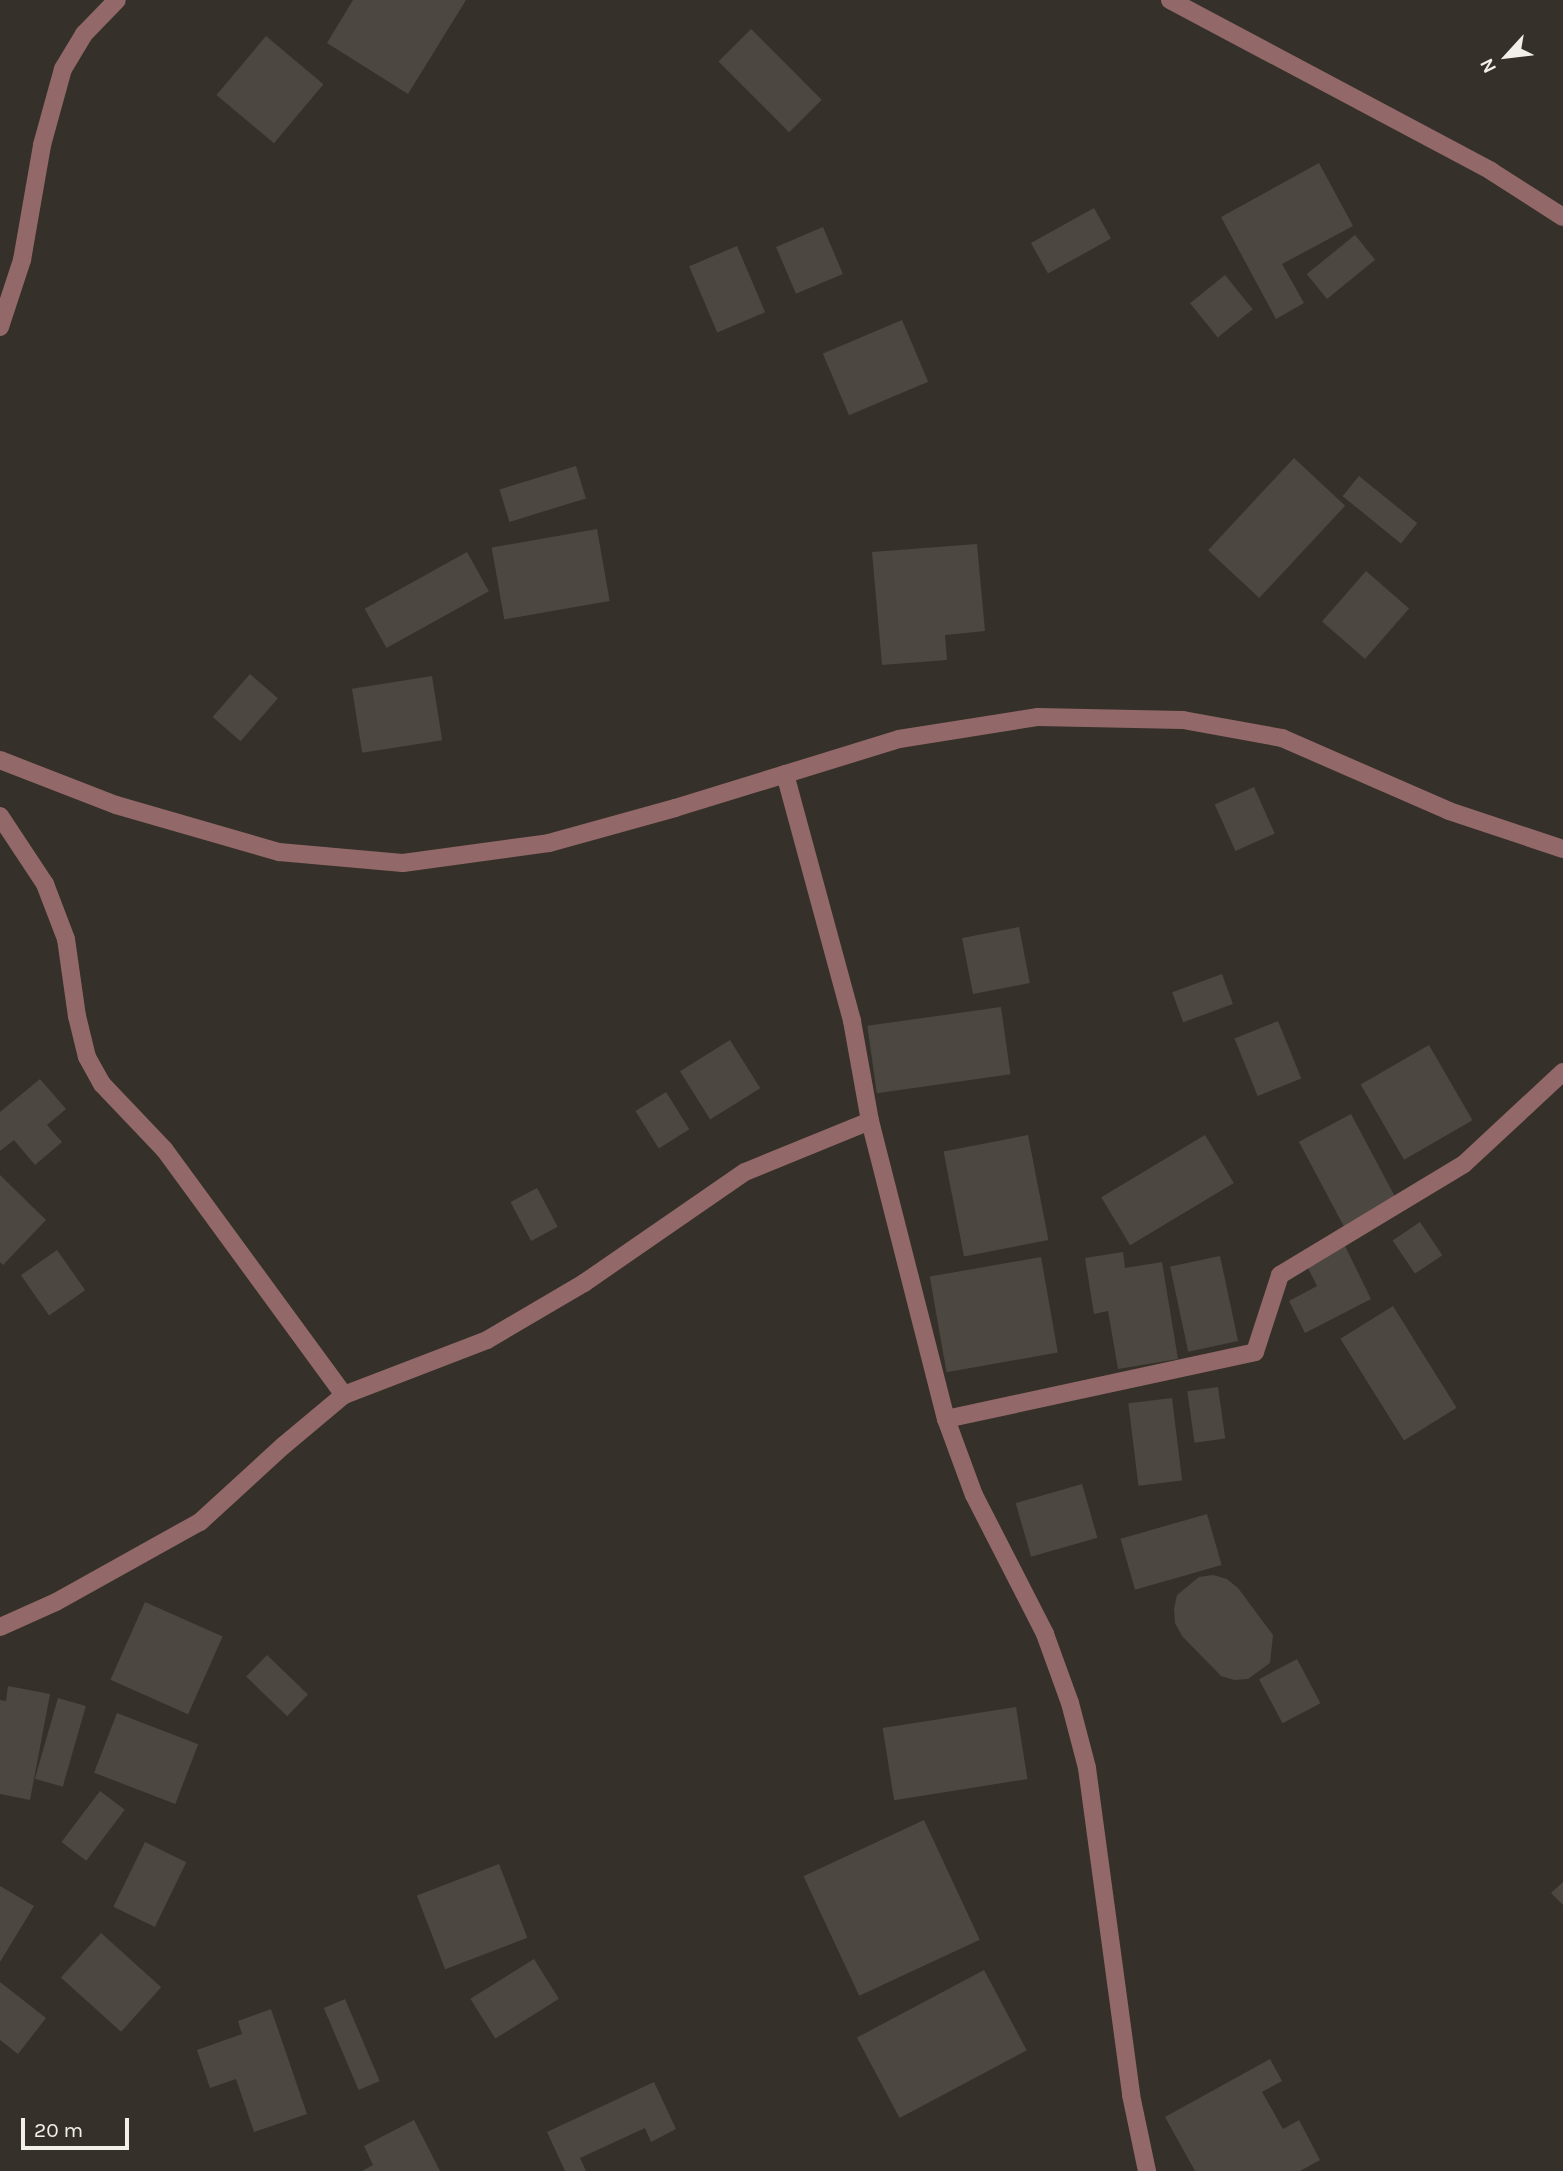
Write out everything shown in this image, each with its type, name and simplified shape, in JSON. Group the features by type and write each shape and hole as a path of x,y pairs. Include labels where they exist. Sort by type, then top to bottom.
{"street":[{"path":"0,327 22,260 42,145 63,69 84,34 117,0"},
{"path":"1170,0 1491,170 1563,217"},
{"path":"0,760 116,806 279,852 403,863 549,843 899,739 1038,717 1183,720 1282,738 1449,811 1563,849"},
{"path":"785,774 852,1021 870,1121 946,1419 974,1496 1045,1634 1069,1703 1087,1768 1131,2095 1147,2171"},
{"path":"0,816 45,884 66,939 77,1016 87,1057 102,1084 164,1149 319,1357 344,1395"},
{"path":"946,1419 1255,1352 1280,1275 1464,1164 1563,1072"},
{"path":"0,1627 56,1602 200,1522 344,1395 487,1340 584,1283 745,1172 870,1121"}],"building":[{"path":"353,0 466,0 408,94 327,43"},
{"path":"751,29 822,100 789,132 718,62"},
{"path":"266,36 323,84 274,143 217,95"},
{"path":"1319,163 1353,226 1282,264 1304,303 1276,319 1221,217"},
{"path":"1094,208 1111,239 1048,274 1031,243"},
{"path":"823,227 843,274 796,294 776,247"},
{"path":"1355,235 1375,260 1327,299 1307,274"},
{"path":"737,246 765,312 717,333 689,266"},
{"path":"1225,275 1253,309 1218,338 1190,303"},
{"path":"902,320 928,382 849,415 823,354"},
{"path":"1294,458 1345,506 1259,598 1208,550"},
{"path":"576,466 586,499 509,522 499,489"},
{"path":"1359,476 1417,523 1401,543 1343,496"},
{"path":"597,529 610,601 504,619 492,548"},
{"path":"977,544 985,631 945,635 947,660 882,665 872,552"},
{"path":"467,552 489,591 386,648 365,609"},
{"path":"1366,571 1409,608 1365,659 1322,622"},
{"path":"250,674 278,698 241,741 213,717"},
{"path":"432,676 442,740 362,753 352,689"},
{"path":"1254,787 1275,834 1235,851 1215,804"},
{"path":"1019,927 1030,983 973,994 962,938"},
{"path":"1222,974 1233,1004 1183,1022 1172,992"},
{"path":"1001,1007 1010,1074 877,1093 867,1026"},
{"path":"1278,1021 1301,1078 1258,1096 1234,1039"},
{"path":"730,1040 760,1088 710,1120 680,1071"},
{"path":"1429,1045 1472,1120 1404,1160 1361,1084"},
{"path":"40,1079 66,1109 47,1125 62,1142 35,1165 14,1140 0,1151 0,1112"},
{"path":"666,1092 689,1129 659,1148 635,1111"},
{"path":"1351,1114 1397,1201 1345,1228 1299,1142"},
{"path":"1028,1135 1048,1240 964,1256 944,1151"},
{"path":"1205,1135 1234,1183 1130,1245 1101,1197"},
{"path":"0,1175 46,1220 3,1265 0,1262"},
{"path":"537,1188 558,1227 531,1241 511,1202"},
{"path":"1420,1222 1442,1255 1415,1274 1393,1240"},
{"path":"1345,1246 1371,1299 1305,1333 1289,1301 1317,1286 1307,1266"},
{"path":"57,1250 85,1290 49,1315 21,1275"},
{"path":"1123,1252 1125,1268 1162,1262 1178,1359 1118,1369 1108,1311 1094,1314 1085,1258"},
{"path":"1220,1256 1238,1341 1188,1352 1170,1267"},
{"path":"1041,1257 1058,1353 947,1372 930,1277"},
{"path":"1393,1306 1457,1408 1404,1441 1340,1339"},
{"path":"1218,1387 1225,1438 1195,1443 1187,1391"},
{"path":"1172,1398 1182,1480 1138,1486 1128,1403"},
{"path":"1082,1484 1097,1538 1031,1557 1016,1503"},
{"path":"1207,1514 1222,1565 1135,1590 1120,1539"},
{"path":"1213,1575 1227,1579 1238,1588 1273,1635 1270,1663 1248,1679 1234,1680 1221,1676 1182,1636 1175,1623 1177,1595 1199,1577"},
{"path":"145,1602 223,1637 188,1714 110,1680"},
{"path":"267,1655 308,1695 287,1716 246,1677"},
{"path":"1297,1659 1320,1703 1283,1723 1259,1679"},
{"path":"8,1686 50,1694 30,1800 0,1794 0,1700 6,1701"},
{"path":"58,1698 86,1706 63,1787 35,1779"},
{"path":"1016,1707 1027,1779 894,1800 883,1728"},
{"path":"117,1713 198,1744 175,1804 94,1773"},
{"path":"100,1791 125,1810 86,1861 61,1842"},
{"path":"924,1820 980,1940 859,1996 803,1876"},
{"path":"145,1842 186,1862 155,1927 113,1907"},
{"path":"499,1864 527,1938 445,1969 417,1896"},
{"path":"1563,1882 1563,1905 1551,1893"},
{"path":"0,1886 34,1906 0,1962"},
{"path":"101,1933 161,1987 121,2032 61,1978"},
{"path":"534,1959 559,1999 495,2039 470,1999"},
{"path":"984,1970 1027,2050 900,2118 857,2038"},
{"path":"0,1982 46,2018 18,2054 0,2040"},
{"path":"345,1999 380,2081 359,2090 324,2008"},
{"path":"271,2009 307,2114 254,2132 236,2079 210,2088 197,2050 242,2034 238,2021"},
{"path":"1270,2059 1282,2081 1262,2092 1283,2129 1299,2120 1320,2160 1300,2171 1195,2171 1165,2117"},
{"path":"654,2082 676,2129 651,2142 645,2128 580,2158 586,2171 565,2171 547,2132"},
{"path":"414,2120 440,2171 362,2171 373,2165 364,2146"}]}
